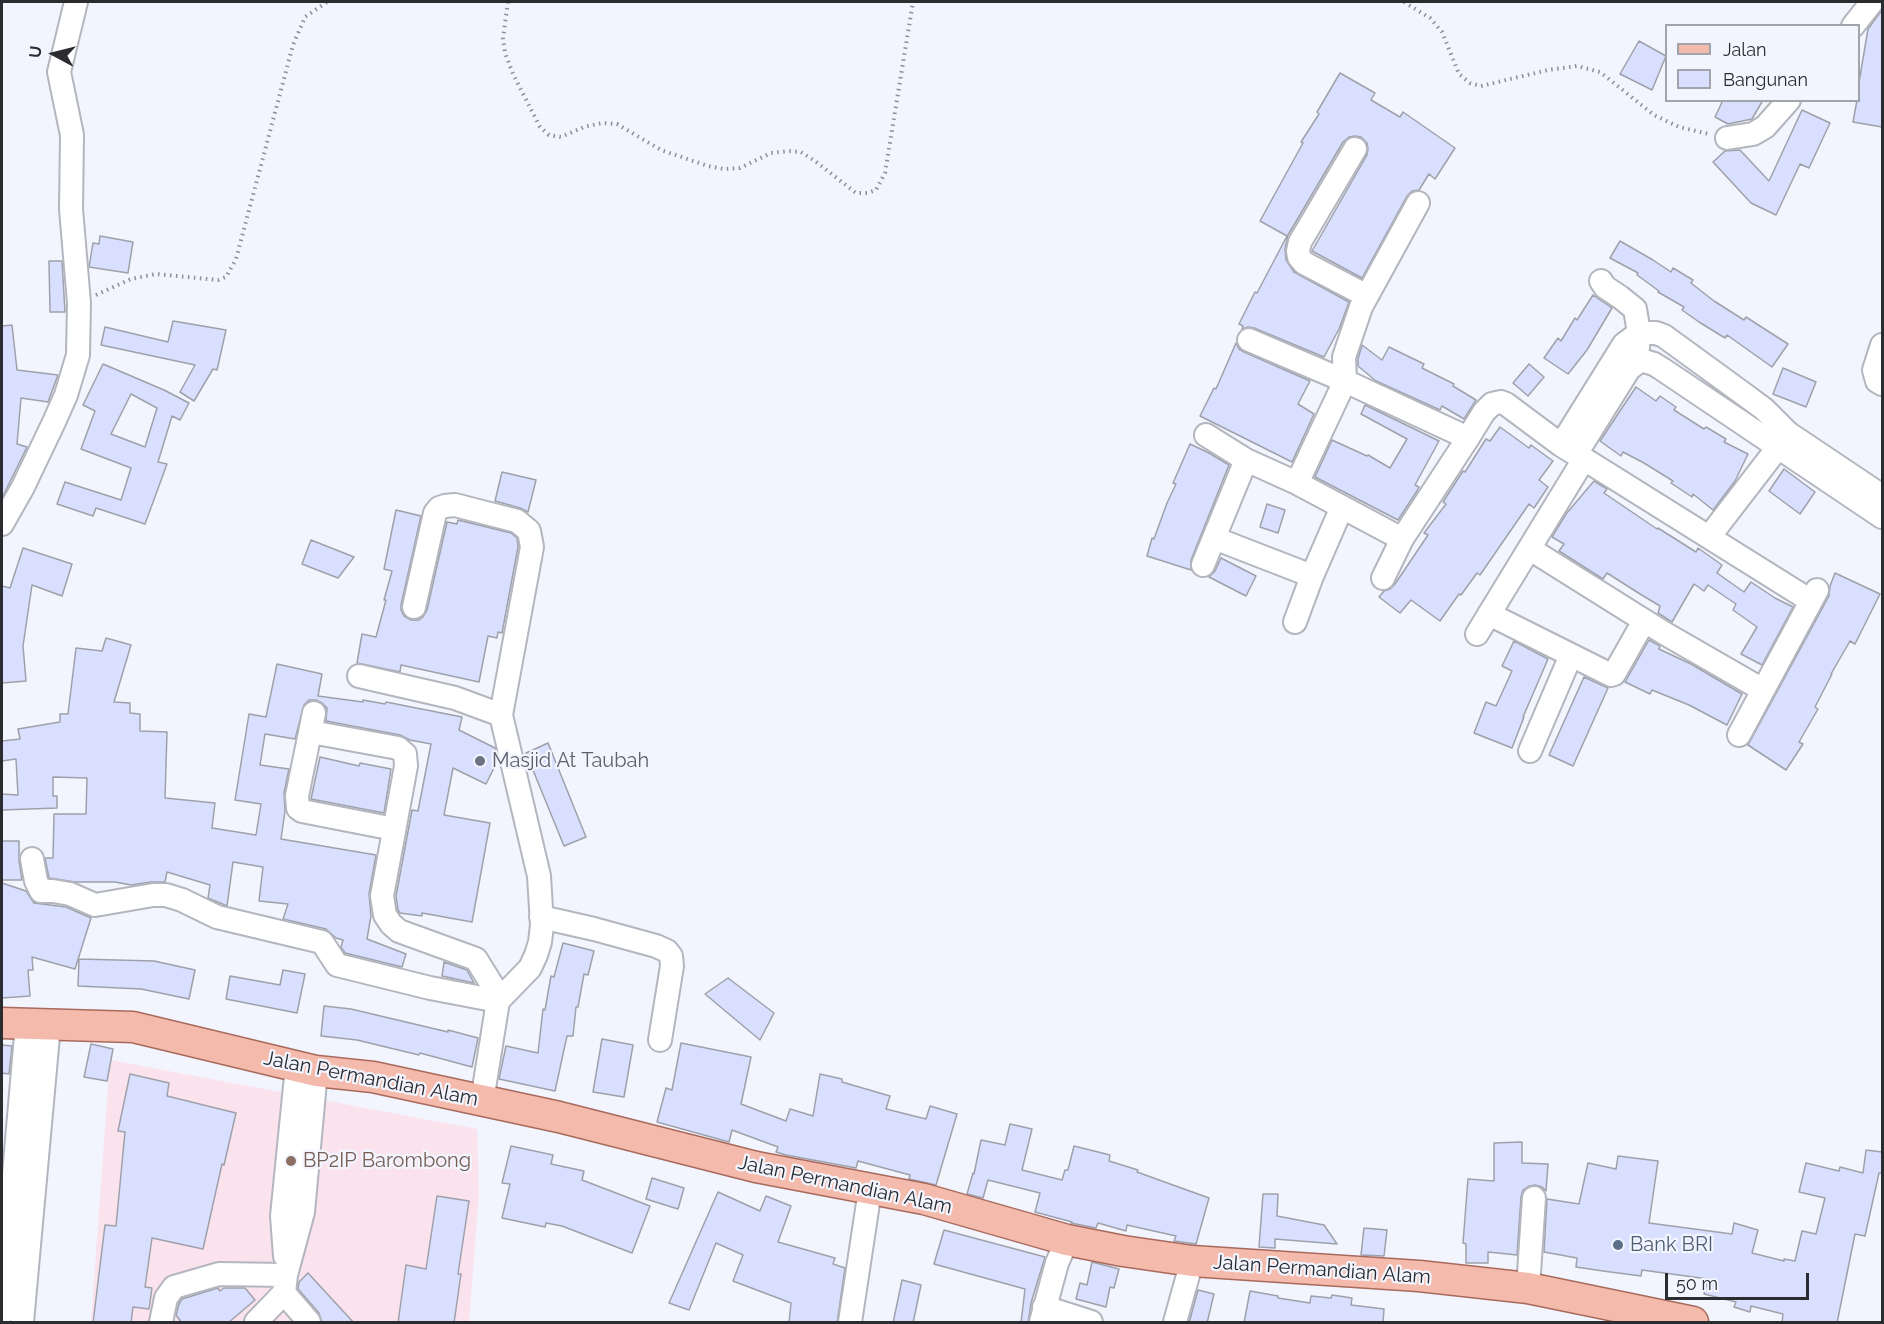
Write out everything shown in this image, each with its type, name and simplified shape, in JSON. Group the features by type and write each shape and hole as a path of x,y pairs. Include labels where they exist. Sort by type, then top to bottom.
{"main road":[{"name":"Jalan Permandian Alam","path":"26,1024 105,1024 133,1027 307,1068 373,1077 559,1117 756,1167 924,1199 1066,1240 1123,1251 1192,1261 1419,1276 1528,1288 1693,1323"}],"street":[{"path":"2,524 23,487 66,395 78,355 79,303 71,209 72,135 59,72 76,2"},
{"path":"1855,24 1872,2"},
{"path":"1727,138 1753,134 1765,127 1787,102"},
{"path":"1355,149 1300,242 1298,251 1304,263 1367,296"},
{"path":"1296,483 1345,381 1344,357 1356,319 1418,203"},
{"path":"1601,281 1605,287 1635,309 1639,333 1638,362"},
{"path":"1477,634 1530,549 1624,344 1639,333 1647,332 1664,336 1746,395 1783,440 1882,517"},
{"path":"1249,340 1468,438"},
{"path":"1882,345 1874,370 1877,381 1882,384"},
{"path":"1574,453 1629,369 1638,362 1644,361 1654,364 1882,496"},
{"path":"1383,578 1402,539 1484,412 1492,404 1501,402 1506,404 1574,453 1709,537 1814,596 1739,735"},
{"path":"1206,435 1246,460 1296,483 1402,539"},
{"path":"1709,537 1783,440"},
{"path":"1203,565 1246,460"},
{"path":"414,607 435,513 439,508 455,505 517,521 529,531 532,547 501,716 538,876 540,942 530,968 498,1001"},
{"path":"1295,622 1342,507"},
{"path":"1214,538 1312,576"},
{"path":"1530,549 1644,621 1763,690"},
{"path":"1489,614 1608,674 1614,674 1644,621"},
{"path":"1530,751 1571,655"},
{"path":"359,676 455,698 501,716"},
{"path":"394,830 302,811 297,808 297,796 312,723 398,748 405,754 406,766 382,896 385,915 399,931 476,959 494,988 498,1001 482,1101"},
{"path":"32,859 36,881 41,891 70,894 94,905 166,895 217,917 322,942 337,965 430,988 498,1001"},
{"path":"541,917 603,931 667,951 671,956 672,966 660,1040"},
{"path":"2,1313 26,1024"},
{"path":"22,1323 26,1024"},
{"path":"256,1323 285,1284 303,1212 307,1068"},
{"path":"850,1323 870,1190"},
{"path":"1528,1288 1533,1198"},
{"path":"1066,1240 1057,1263 1043,1315 1091,1323"},
{"path":"1175,1323 1192,1261"},
{"path":"161,1323 166,1298 174,1287 219,1274 285,1284 309,1323"}],"path":[{"path":"79,303 130,279 156,274 218,280 226,277 236,259 293,45 305,17 327,2"},
{"path":"508,2 503,38 505,53 540,127 549,135 561,136 602,123 617,124 661,150 724,169 740,168 771,153 801,152 856,193 867,193 876,190 885,173 913,2"},
{"path":"1404,2 1430,18 1442,32 1459,74 1470,83 1481,86 1548,70 1577,66 1600,72 1654,115 1679,128 1727,138"}],"shaded area":[{"name":"BP2IP Barombong","path":"110,1060 477,1129 479,1193 469,1322 91,1322"}],"building":[{"path":"1882,10 1882,127 1853,122 1857,102 1860,102 1860,76 1868,29"},
{"path":"1639,41 1665,55 1652,90 1620,74"},
{"path":"1340,73 1375,93 1371,100 1400,117 1403,112 1455,148 1435,179 1429,174 1419,190 1412,191 1407,196 1362,278 1312,251 1367,155 1367,143 1361,137 1349,137 1343,142 1288,235 1285,249 1286,260 1294,272 1349,302 1339,329 1324,357 1254,328 1242,329 1243,326 1239,324 1287,236 1260,221"},
{"path":"1722,102 1762,102 1752,119 1728,124 1715,117"},
{"path":"1802,110 1830,123 1809,168 1800,164 1776,215 1751,203 1713,162 1725,151 1740,150 1769,181"},
{"path":"100,236 133,242 128,273 89,267 93,243 99,244"},
{"path":"1620,241 1671,272 1673,268 1693,280 1691,283 1714,301 1744,320 1746,317 1788,344 1772,367 1727,335 1725,338 1699,322 1682,310 1684,307 1658,292 1637,275 1638,273 1610,258"},
{"path":"49,261 62,261 65,312 50,312"},
{"path":"1593,295 1612,308 1587,350 1568,374 1544,358 1558,338 1561,341"},
{"path":"173,321 226,330 217,370 213,369 194,401 180,392 195,365 101,345 105,327 168,342"},
{"path":"12,325 17,370 58,375 48,402 21,398 17,444 27,447 2,498 2,326"},
{"path":"1236,343 1244,352 1310,381 1298,404 1314,414 1292,462 1200,416 1214,388 1216,389"},
{"path":"1362,345 1382,360 1389,347 1424,364 1422,368 1454,384 1453,386 1476,400 1464,419 1442,406 1440,410 1376,381 1358,366"},
{"path":"103,364 189,403 180,420 172,416 158,462 167,464 145,524 96,508 93,516 57,504 65,482 121,500 131,468 81,449 95,411 83,405","holes":["131,394 157,408 145,447 111,434"]},
{"path":"1529,364 1544,377 1528,396 1513,383"},
{"path":"1783,368 1816,382 1806,407 1773,394"},
{"path":"1636,387 1656,401 1660,396 1676,407 1674,410 1704,429 1706,427 1726,439 1724,442 1748,454 1735,481 1713,510 1693,494 1692,497 1671,483 1673,481 1644,463 1623,452 1621,456 1600,441"},
{"path":"1365,405 1439,441 1415,485 1419,487 1417,491 1398,520 1315,477 1332,440 1368,455 1390,468 1407,439 1361,414"},
{"path":"1500,427 1529,448 1531,445 1553,461 1539,480 1548,487 1534,508 1529,504 1480,575 1477,573 1440,621 1411,600 1400,613 1379,597 1395,584 1428,535 1424,533 1446,504 1443,502 1463,471 1465,472 1486,439 1490,441"},
{"path":"1190,444 1229,465 1191,560 1191,570 1147,556 1152,538 1154,539 1176,484 1173,483"},
{"path":"1784,469 1815,492 1800,514 1769,491"},
{"path":"502,472 536,480 528,512 495,501"},
{"path":"1594,481 1607,489 1604,493 1657,529 1696,552 1698,548 1722,565 1717,573 1744,592 1751,582 1793,607 1762,665 1741,654 1757,627 1733,610 1736,604 1708,585 1704,591 1694,584 1672,622 1658,613 1660,606 1607,573 1603,579 1559,551 1564,544 1552,537 1566,514"},
{"path":"1267,504 1285,510 1278,533 1260,527"},
{"path":"396,510 421,516 401,605 404,616 411,620 419,620 427,610 447,522 457,524 458,520 511,533 517,538 518,547 502,633 498,632 497,638 488,636 479,682 401,665 400,672 357,663 362,634 376,637 386,600 384,600 392,571 384,569"},
{"path":"311,540 354,557 338,578 302,564"},
{"path":"23,548 72,564 62,596 32,585 23,646 26,681 2,683 2,586 10,588"},
{"path":"1221,558 1256,576 1246,596 1209,577 1215,571"},
{"path":"1835,573 1880,594 1855,644 1850,641 1831,674 1815,707 1818,709 1799,742 1803,744 1786,770 1748,745 1829,596"},
{"path":"106,638 131,645 114,702 130,703 130,713 140,714 140,731 167,732 165,798 215,803 212,828 256,835 261,804 235,800 249,714 266,717 277,664 322,674 318,696 385,704 386,702 462,717 459,730 495,748 498,760 486,784 453,768 444,815 490,823 472,922 422,913 422,916 400,913 398,910 396,896 412,810 418,811 431,744 410,740 400,735 326,721 327,708 316,700 309,700 304,705 295,739 265,734 260,765 289,769 284,793 285,811 281,839 376,855 369,894 371,916 367,939 406,954 402,967 345,953 341,947 343,940 336,938 326,929 283,919 288,904 259,901 263,867 233,862 227,906 208,898 210,885 167,872 165,882 131,885 49,878 45,858 53,858 54,814 86,814 87,778 53,777 53,796 57,796 57,808 2,810 2,794 18,795 16,759 2,761 2,741 20,739 18,729 60,722 60,714 68,714 76,648 102,651"},
{"path":"1649,640 1660,646 1659,649 1691,664 1742,694 1727,725 1689,705 1652,690 1650,694 1625,682"},
{"path":"1514,641 1548,659 1512,748 1474,733 1486,702 1496,706 1512,671 1502,666"},
{"path":"1584,677 1608,688 1573,766 1549,755"},
{"path":"548,743 586,837 564,846 526,753"},
{"path":"320,757 359,766 360,763 391,769 384,813 311,799"},
{"path":"2,841 19,841 22,880 2,880"},
{"path":"2,883 26,891 34,903 66,907 91,918 75,969 32,957 33,970 28,970 30,996 2,998"},
{"path":"563,943 594,951 588,975 584,974 578,1007 576,1007 573,1036 567,1036 555,1091 499,1079 506,1046 538,1053 543,1009 545,1010 551,976 554,977"},
{"path":"79,959 154,961 195,970 189,999 141,989 78,986"},
{"path":"444,962 467,970 474,983 442,976"},
{"path":"283,970 305,974 297,1013 226,999 230,976 280,985"},
{"path":"728,978 774,1013 760,1040 705,994"},
{"path":"324,1006 351,1009 478,1038 472,1067 357,1040 321,1036"},
{"path":"602,1039 633,1045 624,1097 593,1092"},
{"path":"681,1043 751,1057 741,1104 786,1121 790,1109 813,1116 820,1074 842,1079 842,1082 890,1096 886,1109 926,1119 930,1106 957,1114 936,1185 909,1179 910,1175 858,1161 856,1168 786,1155 776,1152 778,1147 732,1130 729,1142 657,1122 666,1088 672,1090"},
{"path":"91,1044 113,1049 107,1081 84,1077"},
{"path":"2,1045 12,1046 9,1074 2,1073"},
{"path":"130,1074 169,1083 167,1096 236,1113 203,1249 152,1238 145,1287 152,1288 149,1309 133,1307 131,1323 93,1323 105,1225 116,1226 125,1132 118,1131"},
{"path":"1010,1124 1032,1129 1022,1170 1062,1180 1065,1170 1068,1170 1074,1146 1110,1155 1109,1161 1209,1198 1196,1244 1174,1241 1176,1236 1127,1225 1126,1231 1098,1223 1096,1228 1035,1212 1040,1193 988,1180 983,1198 967,1194 981,1140 1005,1145"},
{"path":"1522,1142 1522,1163 1548,1164 1546,1191 1535,1185 1523,1190 1517,1255 1488,1252 1488,1263 1466,1263 1466,1244 1463,1243 1468,1179 1494,1181 1494,1143"},
{"path":"511,1146 553,1155 551,1164 584,1171 582,1180 650,1206 632,1253 562,1226 546,1223 545,1227 502,1218 510,1184 502,1183"},
{"path":"1866,1150 1882,1152 1882,1173 1879,1173 1865,1236 1855,1234 1837,1323 1782,1323 1783,1314 1751,1306 1750,1312 1734,1307 1736,1302 1704,1294 1708,1279 1642,1270 1641,1276 1576,1267 1577,1258 1544,1252 1547,1199 1579,1204 1588,1163 1616,1169 1618,1156 1658,1161 1649,1223 1732,1234 1734,1223 1758,1230 1752,1253 1784,1261 1784,1259 1795,1261 1802,1231 1816,1234 1825,1198 1799,1192 1806,1163 1839,1171 1840,1167 1863,1173"},
{"path":"652,1178 684,1188 678,1209 646,1199"},
{"path":"718,1192 760,1211 766,1196 791,1206 778,1242 835,1258 833,1264 845,1268 837,1323 789,1323 791,1303 733,1281 743,1255 716,1243 689,1310 669,1303"},
{"path":"1263,1194 1278,1194 1277,1216 1324,1225 1337,1244 1275,1239 1275,1248 1259,1247"},
{"path":"437,1196 469,1201 458,1274 461,1274 454,1323 398,1323 406,1265 426,1269"},
{"path":"1364,1228 1387,1230 1384,1256 1361,1255"},
{"path":"944,1230 1045,1257 1031,1303 1028,1323 1021,1323 1025,1289 934,1264"},
{"path":"1092,1262 1119,1269 1114,1288 1110,1287 1106,1307 1076,1299 1080,1283 1087,1285"},
{"path":"308,1273 354,1323 322,1323 319,1313 298,1289 299,1282"},
{"path":"902,1280 921,1285 913,1323 893,1323"},
{"path":"218,1288 220,1291 224,1288 245,1288 255,1300 228,1323 182,1323 176,1315 182,1299"},
{"path":"1198,1290 1214,1294 1207,1323 1189,1323"},
{"path":"1250,1291 1310,1303 1311,1296 1331,1298 1332,1295 1352,1298 1351,1305 1384,1309 1383,1323 1244,1323"}],"place":[{"name":"Masjid At Taubah","path":"480,761"},
{"name":"BP2IP Barombong","path":"291,1161"},
{"name":"Bank BRI","path":"1618,1245"}]}
